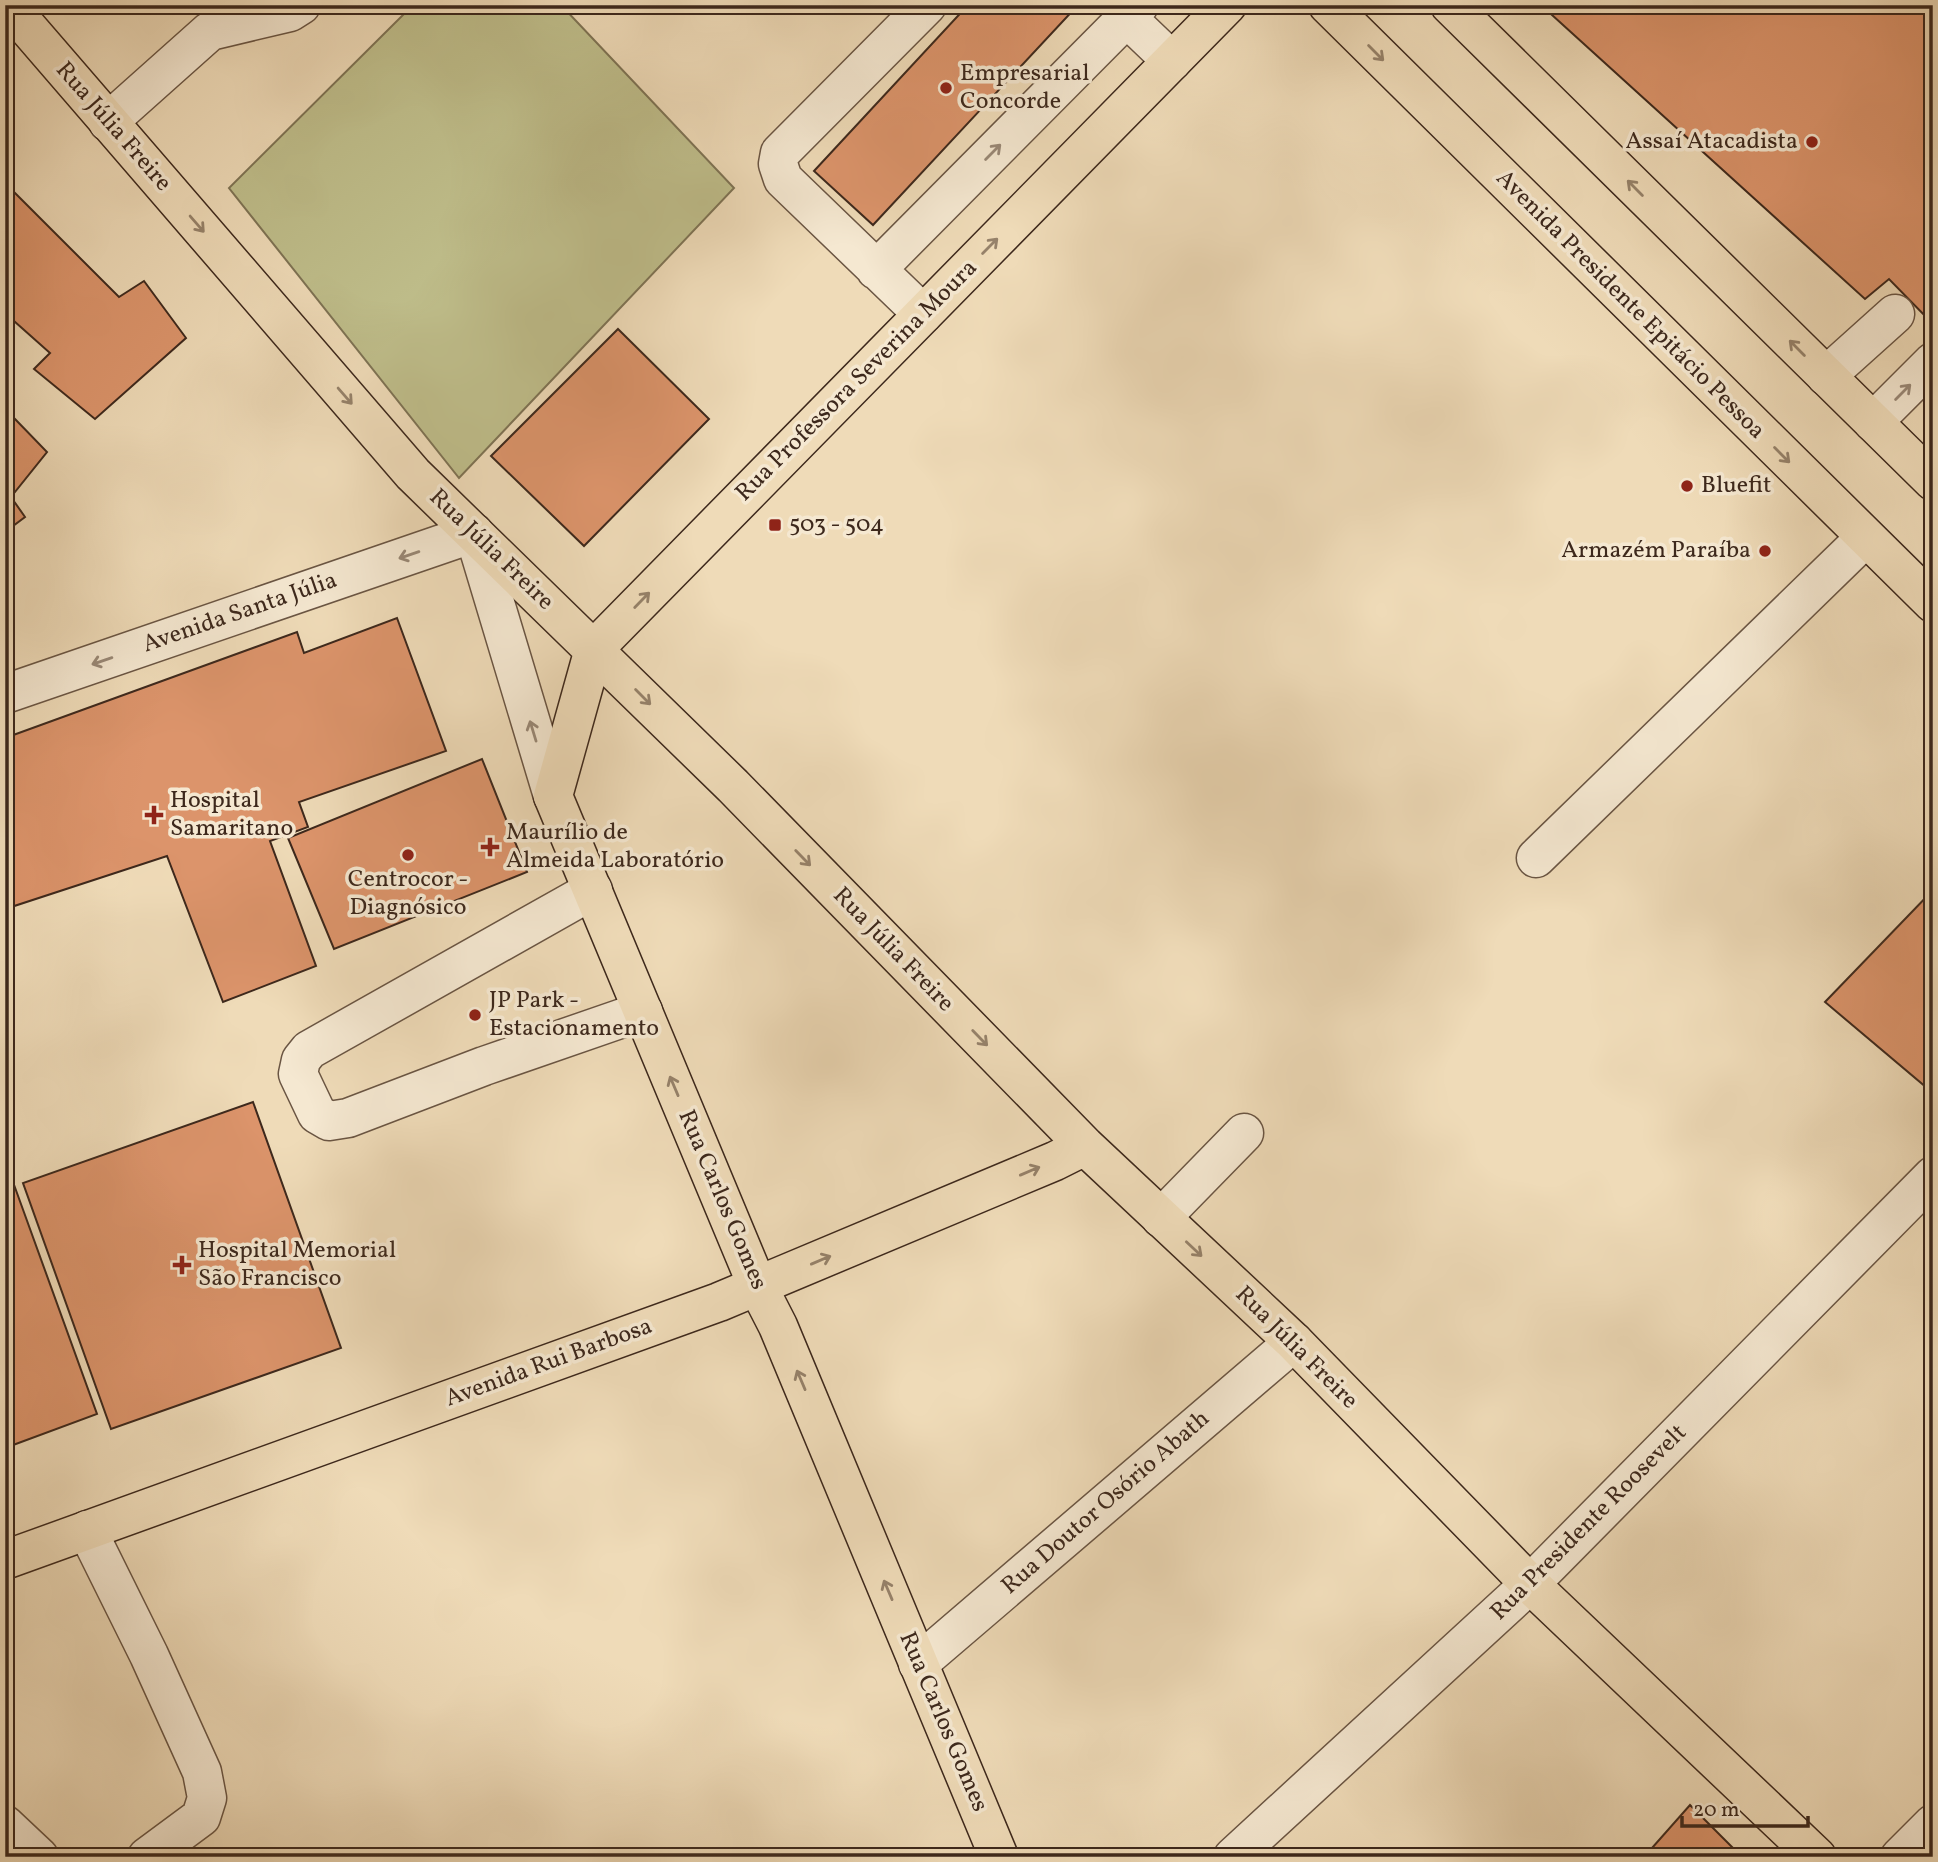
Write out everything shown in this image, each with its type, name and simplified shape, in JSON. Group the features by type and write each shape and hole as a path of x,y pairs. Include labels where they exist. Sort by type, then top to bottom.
{"main road":[{"name":"Rua Júlia Freire","path":"8,5 413,474 733,786 1085,1146 1294,1342 1530,1584 1817,1857"},
{"name":"Rua Professora Severina Moura","path":"553,796 594,649 1227,5"},
{"name":"Avenida Presidente Epitácio Pessoa","path":"1328,5 1933,603"},
{"path":"1450,5 1933,481"},
{"name":"Rua Carlos Gomes","path":"553,796 999,1857"},
{"name":"Avenida Rui Barbosa","path":"5,1560 719,1302 1085,1146"}],"street":[{"path":"108,122 210,31 290,12 301,5"},
{"path":"923,314 783,179 778,164 780,153 927,5"},
{"path":"876,270 1133,11 1172,61"},
{"path":"1826,376 1895,314"},
{"path":"1873,422 1933,362"},
{"name":"Avenida Santa Júlia","path":"5,694 474,533"},
{"name":"Rua Carlos Gomes","path":"474,533 553,796"},
{"path":"1536,858 1866,538"},
{"path":"593,890 309,1050 301,1060 298,1074 317,1114 329,1121 348,1118 485,1066 643,1011"},
{"path":"1161,1218 1244,1133"},
{"name":"Rua Presidente Roosevelt","path":"1233,1857 1530,1584 1933,1176"},
{"name":"Rua Doutor Osório Abath","path":"918,1664 1294,1342"},
{"path":"87,1530 149,1655 202,1772 207,1798 201,1817 147,1857"},
{"path":"1900,1857 1933,1824"},
{"path":"5,1825 39,1857"}],"shaded area":[{"path":"413,5 561,5 734,188 459,478 229,188"}],"building":[{"name":"Empresarial Concorde","path":"968,5 1078,5 873,225 814,171"},
{"name":"Assaí Atacadista","path":"1541,5 1933,5 1933,324 1889,279 1865,299"},
{"path":"5,183 119,297 144,281 186,338 95,419 34,369 50,353 5,313"},
{"path":"618,329 709,419 584,546 491,456"},
{"path":"15,419 47,452 11,497 25,517 5,532 5,423"},
{"name":"Hospital Samaritano","path":"397,618 446,751 299,802 308,827 270,841 316,966 223,1002 167,856 5,909 5,738 297,632 304,653"},
{"name":"Centrocor - Diagnósico","path":"482,759 527,872 334,949 288,838"},
{"path":"1933,890 1933,1093 1825,1002"},
{"name":"Hospital Memorial São Francisco","path":"253,1102 341,1348 111,1429 23,1183"},
{"path":"13,1182 97,1414 5,1448 5,1184"},
{"path":"1690,1805 1742,1857 1644,1857"}],"place":[{"name":"Empresarial Concorde","path":"946,88"},
{"name":"Assaí Atacadista","path":"1812,142"},
{"name":"Bluefit","path":"1687,486"},
{"name":"503 - 504","path":"775,525"},
{"name":"Armazém Paraíba","path":"1765,551"},
{"name":"Hospital Samaritano","path":"154,815"},
{"name":"Maurílio de Almeida Laboratório","path":"490,847"},
{"name":"Centrocor - Diagnósico","path":"408,855"},
{"name":"JP Park - Estacionamento","path":"475,1015"},
{"name":"Hospital Memorial São Francisco","path":"182,1265"}]}
